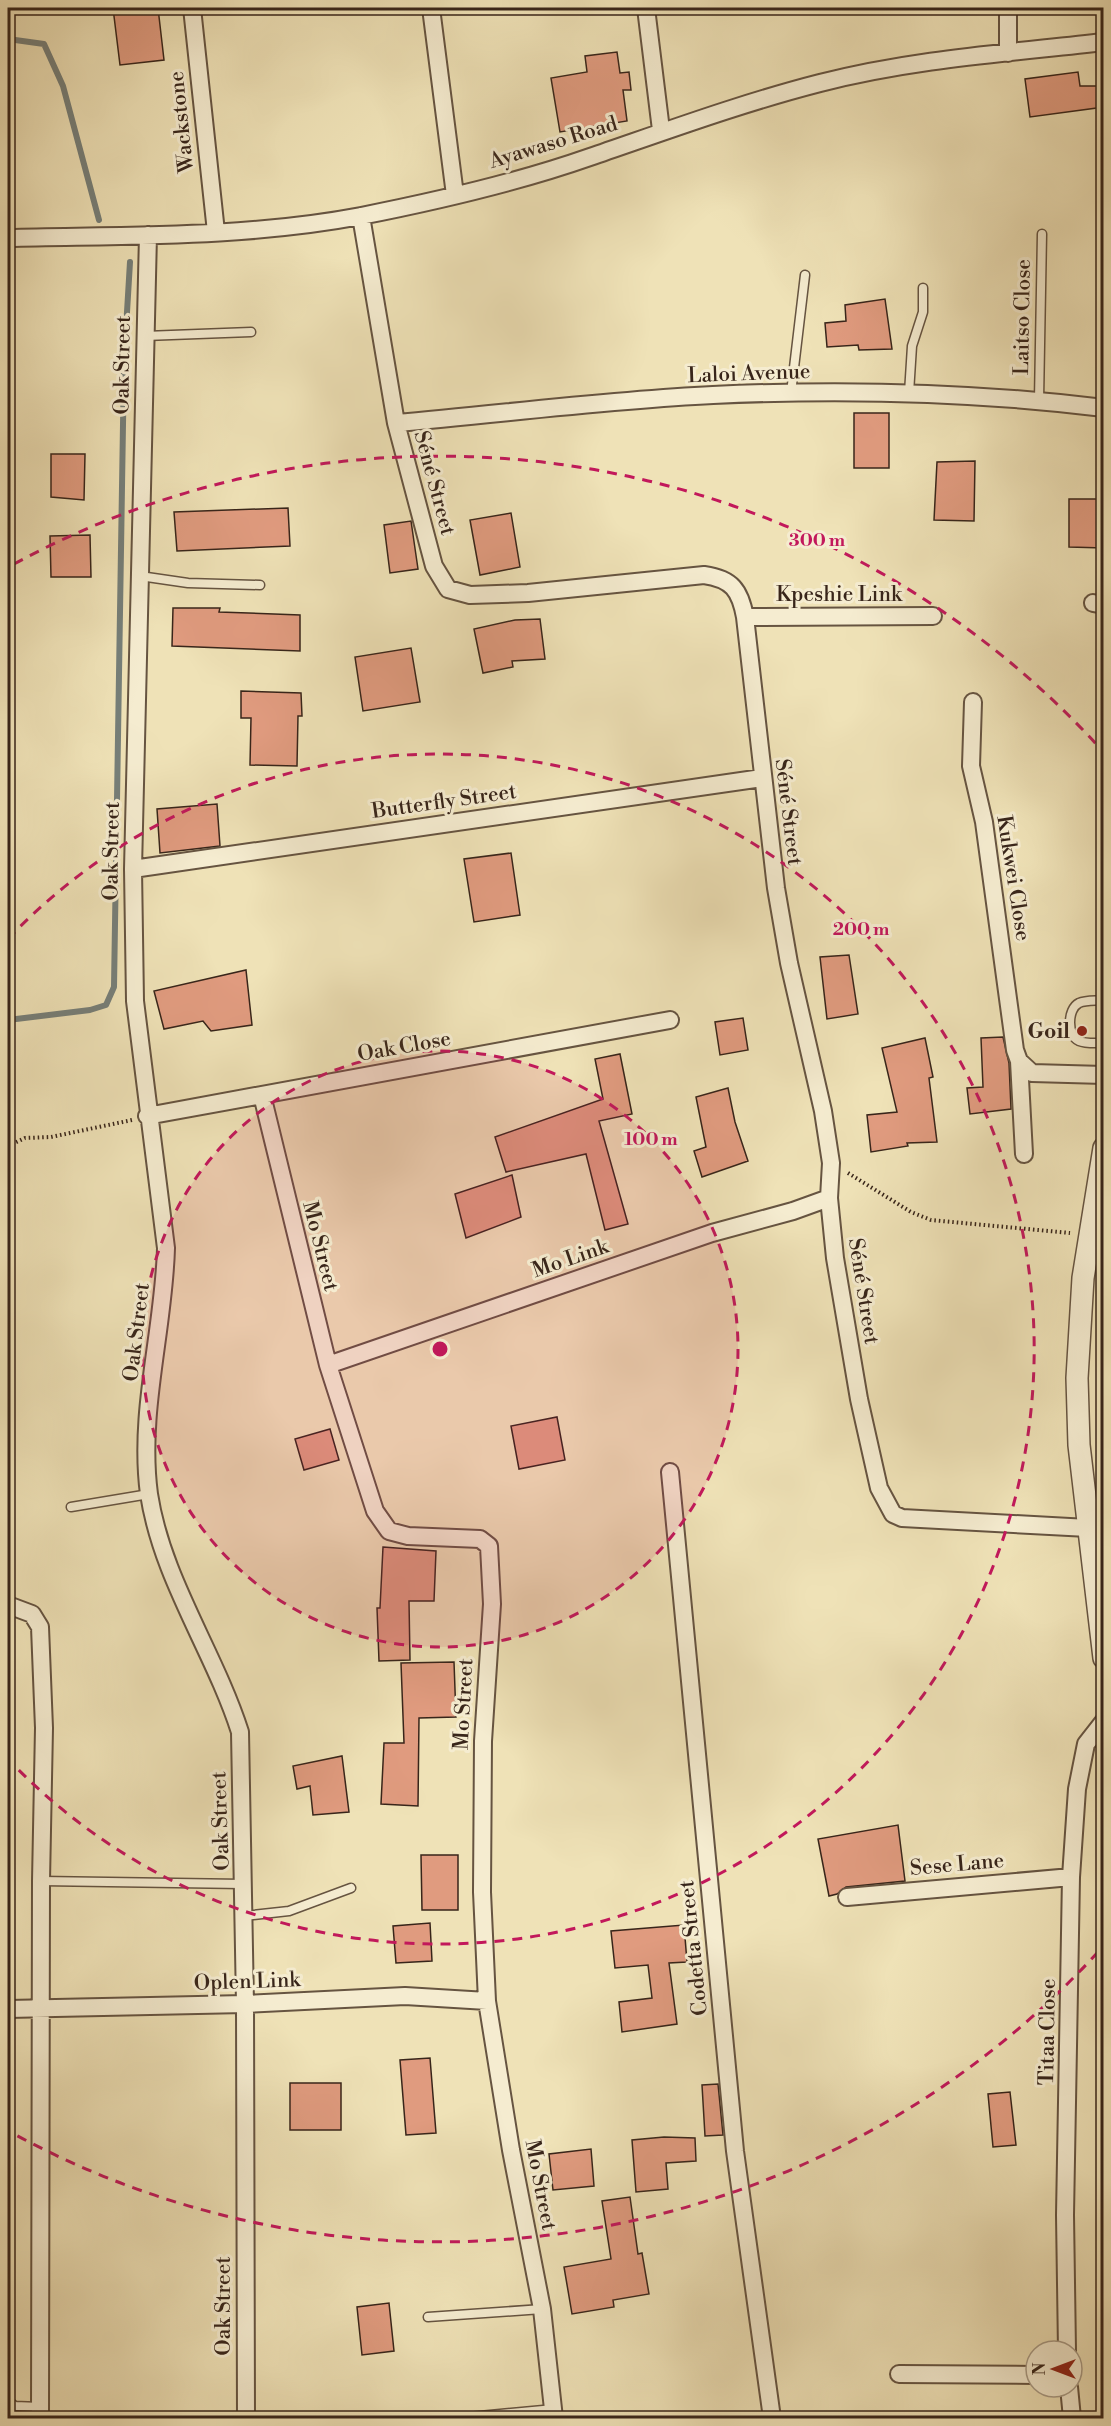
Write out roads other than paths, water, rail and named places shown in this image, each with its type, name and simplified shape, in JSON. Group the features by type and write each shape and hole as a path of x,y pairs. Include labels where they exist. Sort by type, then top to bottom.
{"street":[{"name":"Wackstone","path":"192,8 216,232"},
{"path":"431,8 454,195"},
{"path":"646,8 661,130"},
{"path":"1008,8 1008,53"},
{"name":"Ayawaso Road","path":"8,238 216,232 361,216 454,195 589,158 661,130 817,83 871,70 905,63 1104,42"},
{"name":"Séné Street","path":"361,216 396,423 434,566 448,589 470,596 704,575 726,579 740,597 745,617 762,778 789,963 823,1111 831,1163 829,1198 835,1258 865,1431 879,1488 893,1514 902,1518 1088,1528"},
{"name":"Oak Street","path":"148,235 133,869 135,1001 147,1116 166,1248 165,1282 149,1406 149,1494 163,1550 231,1704 240,1732 244,1884 246,2418"},
{"name":"Laloi Avenue","path":"396,423 712,395 909,393 1039,400 1104,408"},
{"name":"Kpeshie Link","path":"745,617 933,616"},
{"name":"Kukwei Close","path":"973,702 971,766 984,822 1015,1050 1019,1060 1024,1154"},
{"name":"Butterfly Street","path":"133,869 762,778"},
{"name":"Oak Close","path":"147,1116 670,1020"},
{"path":"1019,1060 1032,1073 1104,1075"},
{"name":"Mo Street","path":"262,1095 328,1365 375,1511 389,1530 408,1536 480,1539 489,1546 492,1604 483,1741 482,1892 488,2001 511,2150 542,2309 554,2414"},
{"path":"1104,1148 1089,1235 1078,1328 1077,1378 1079,1445 1104,1658"},
{"name":"Mo Link","path":"328,1365 712,1233 793,1211 829,1198"},
{"name":"Codetta Street","path":"670,1472 735,2151 772,2418"},
{"path":"8,1605 32,1614 40,1627 44,1728 41,1881 40,2413"},
{"name":"Titaa Close","path":"1067,2339 1065,2215 1071,1876 1077,1790 1086,1744 1104,1721"},
{"name":"Sese Lane","path":"847,1897 1071,1876"},
{"name":"Oplen Link","path":"8,2009 245,2004 405,1996 488,2001"},
{"path":"899,2374 1024,2376"},
{"path":"1070,2399 1072,2418"}],"lane":[{"name":"Laitso Close","path":"1039,400 1042,234"},
{"path":"791,394 804,274"},
{"path":"909,393 912,346 923,312 923,288"},
{"path":"146,336 251,332"},
{"path":"140,576 188,583 260,585"},
{"path":"1104,1000 1081,1002 1072,1010 1071,1018 1072,1035 1076,1039 1104,1043"},
{"path":"71,1507 149,1494"},
{"path":"41,1881 244,1884"},
{"path":"244,1916 289,1911 351,1888"},
{"path":"428,2317 542,2309"},
{"path":"8,2401 15,2406 40,2413"},
{"path":"469,2417 554,2414"}],"waterway":[{"path":"8,39 44,44 63,86 99,220"},
{"path":"8,1020 90,1010 106,1005 114,987 124,362 130,262"}],"place":[{"name":"Goil","path":"1082,1031"}]}
